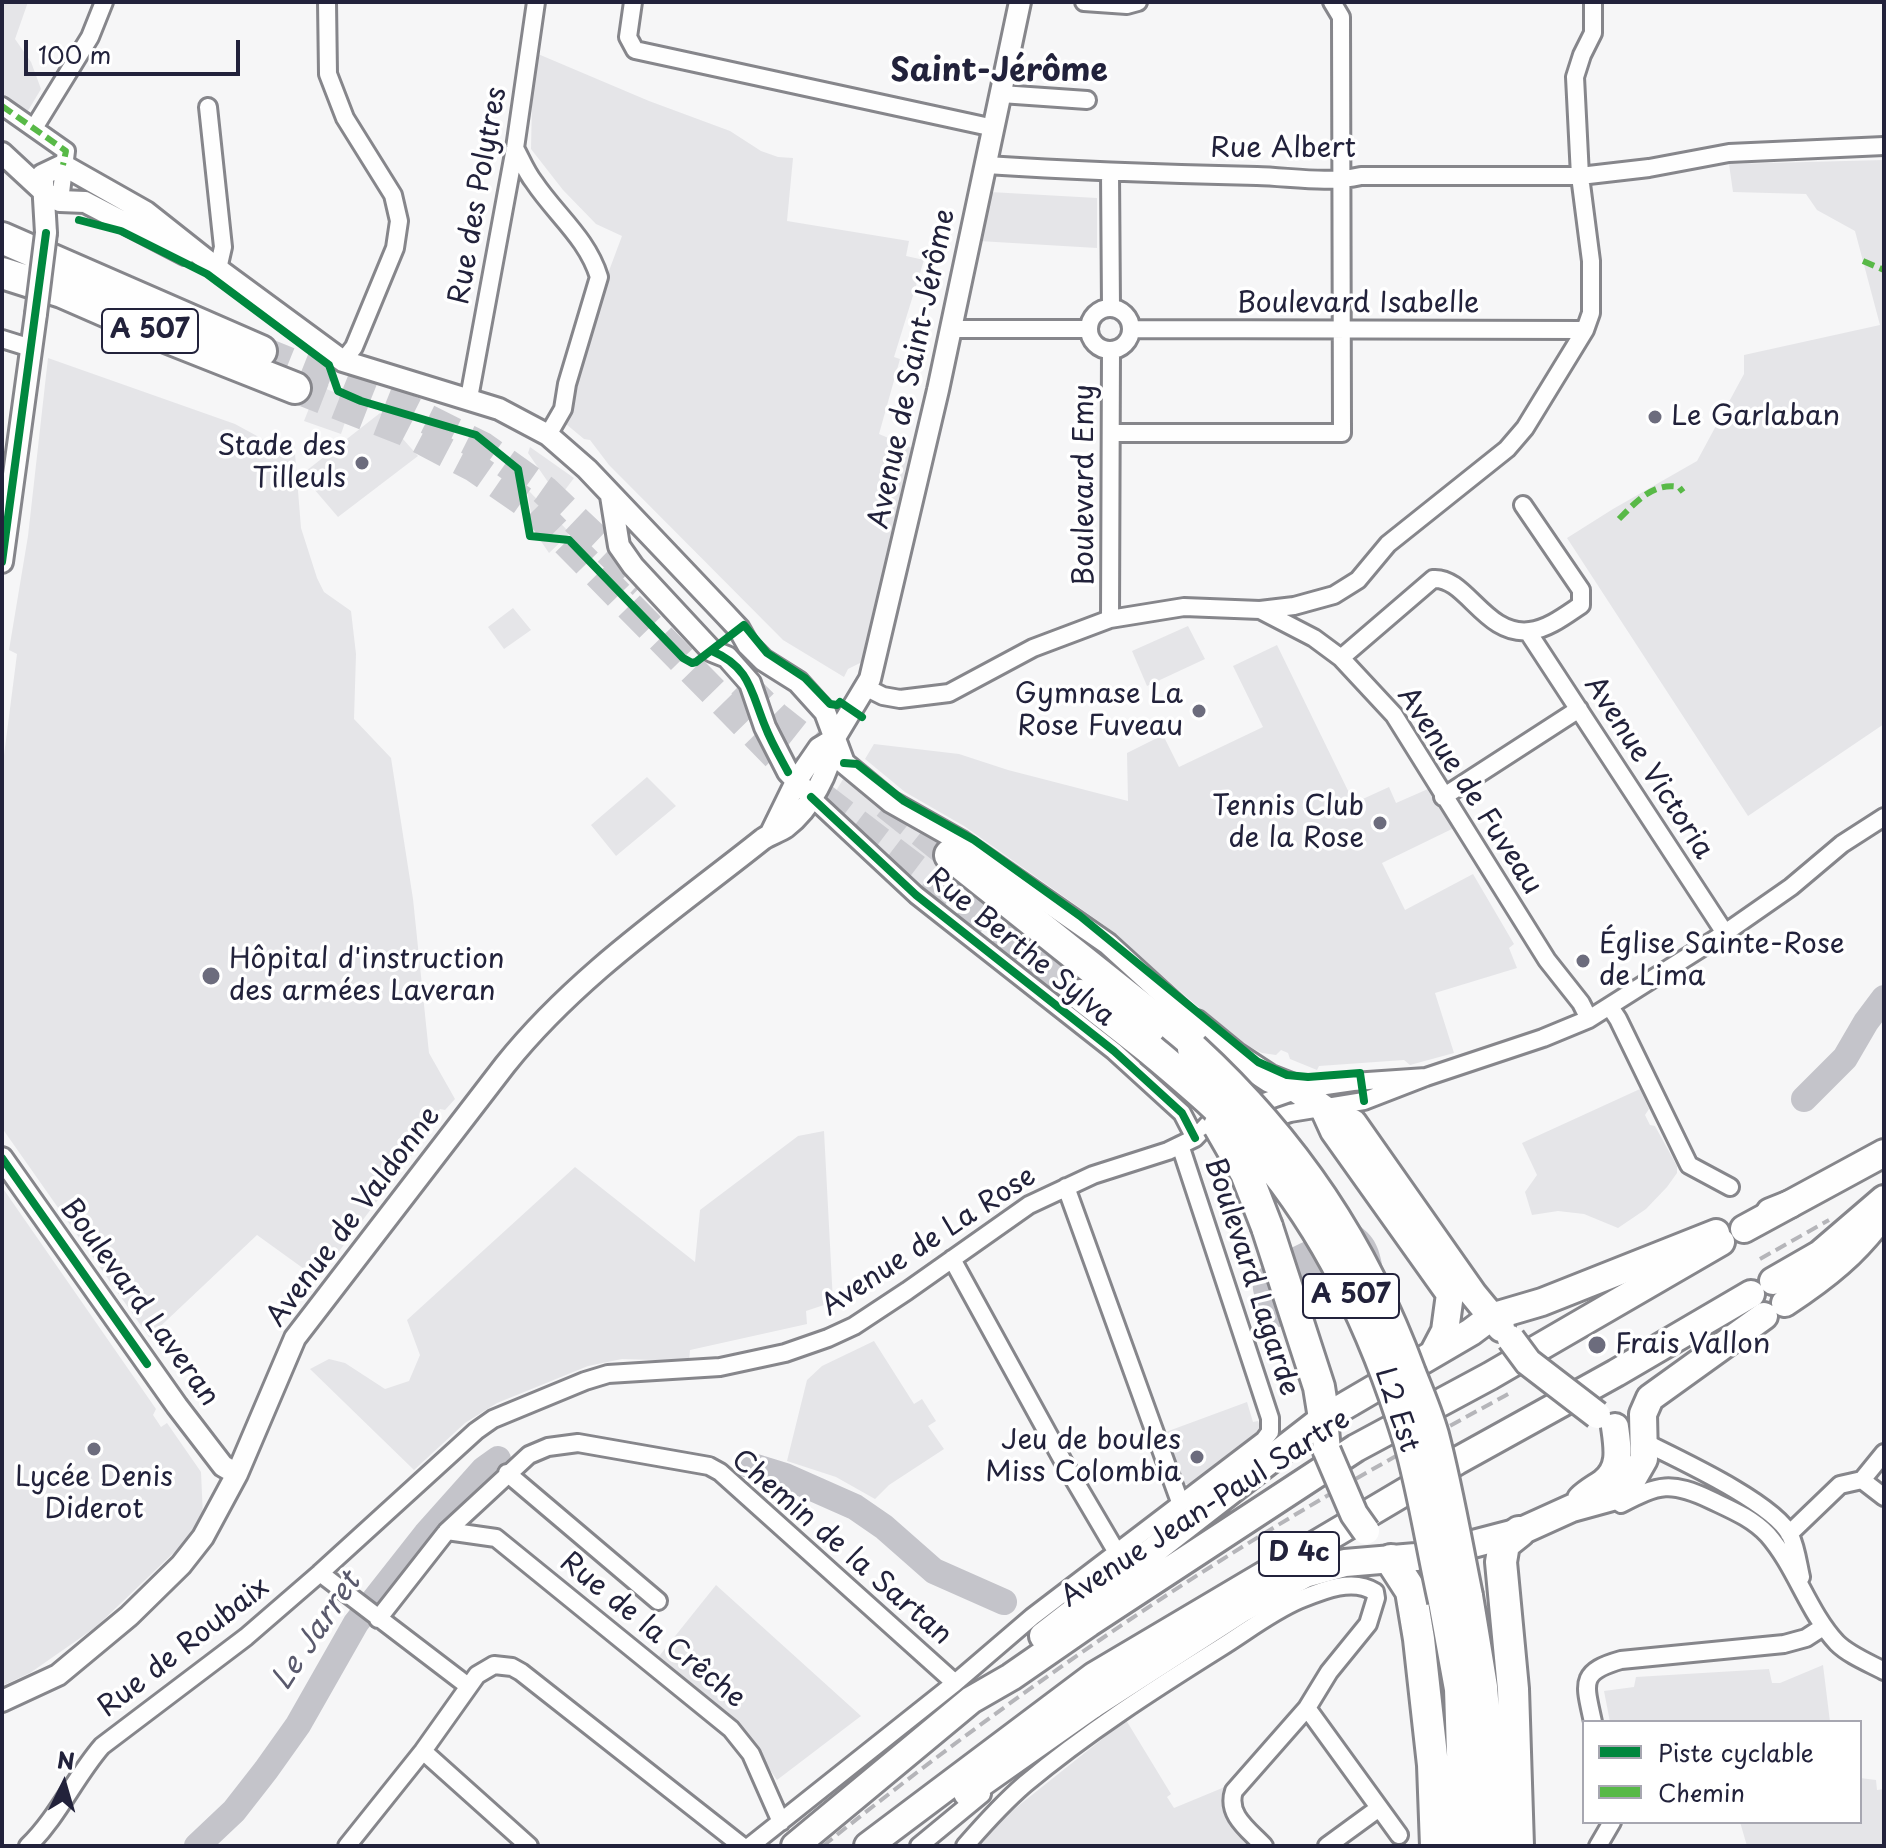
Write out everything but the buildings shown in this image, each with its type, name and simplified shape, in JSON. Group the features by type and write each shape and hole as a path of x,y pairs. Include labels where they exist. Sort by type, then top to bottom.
{"highway":[{"path":"2,223 101,279"},
{"name":"A 507","path":"2,238 261,351"},
{"name":"A 507","path":"3,273 62,292 295,388"},
{"name":"A 507","path":"950,855 1194,1036"},
{"name":"A 507","path":"1081,995 1151,1050"},
{"name":"L2 Est","path":"1194,1036 1282,1144 1348,1236 1374,1285 1433,1434 1455,1598 1465,1846"},
{"path":"1151,1050 1210,1115 1234,1149 1267,1227 1316,1377 1324,1418"},
{"name":"L2 Est","path":"1151,1050 1225,1114 1263,1155 1328,1248 1373,1342 1409,1441 1482,1687 1493,1823 1492,1846"},
{"path":"1518,1846 1513,1689 1501,1562 1504,1544 1519,1532"},
{"path":"1391,1560 1411,1591 1419,1639 1433,1765 1436,1846"}],"main road":[{"name":"Rue Berthe Sylva","path":"1194,1036 1235,1056 1270,1079 1298,1090 1324,1109 1353,1123 1484,1323"},
{"path":"1324,1109 1334,1131 1450,1294 1445,1331 1434,1352"},
{"name":"Avenue Jean-Paul Sartre","path":"789,1838 866,1786 963,1691 1011,1677 1356,1448 1490,1376 1730,1232 1790,1204 1884,1153"},
{"name":"D 4c","path":"868,1846 1094,1676 1457,1461 1616,1373 1768,1298 1884,1199"},
{"path":"897,1846 1092,1705 1241,1609 1305,1574 1345,1563 1431,1554 1519,1532 1572,1508 1612,1497 1628,1487 1644,1459 1643,1414 1650,1398 1768,1298 1827,1276 1853,1251 1884,1213"},
{"path":"963,1691 1056,1625 1324,1418 1434,1352 1484,1323 1730,1232"},
{"path":"1484,1323 1504,1343 1606,1421 1644,1442"},
{"path":"1324,1418 1327,1451 1357,1529 1391,1560"},
{"path":"1572,1508 1616,1467 1618,1448 1606,1421"}],"street":[{"path":"34,128 90,37 104,2"},
{"path":"327,2 328,74 345,118 393,195 399,221 389,262 354,347 343,361"},
{"name":"Rue des Polytres","path":"469,398 515,148 536,2"},
{"path":"633,2 628,37 635,50 994,128"},
{"path":"1084,2 1127,5 1138,2"},
{"path":"1112,433 1342,433 1341,17 1332,2"},
{"path":"1260,610 1294,606 1334,595 1358,580 1388,544 1507,449 1525,428 1585,330 1591,313 1591,261 1580,176 1575,77 1593,33 1593,2"},
{"name":"Avenue de Saint-Jérôme","path":"834,739 867,688 876,660 994,128 1016,3"},
{"path":"1001,94 1087,100"},
{"path":"2,106 66,151 63,165 49,189 36,314 2,562"},
{"path":"208,107 223,247 218,269"},
{"name":"Rue Albert","path":"986,165 1110,173 1277,176 1341,181 1361,176 1580,176 1649,168 1729,153 1884,146"},
{"path":"515,148 533,182 578,236 594,261 599,277 567,384 563,409 548,435"},
{"path":"2,151 49,189 85,202 143,234 218,269"},
{"path":"63,165 146,212 218,269"},
{"path":"49,189 63,165"},
{"path":"1110,173 1111,308"},
{"name":"Rue Berthe Sylva","path":"218,269 343,361 469,398 517,417 548,435 587,469 739,629 748,645 763,660 798,682 825,712 844,763 891,802 960,841 1108,944 1194,1036"},
{"path":"1111,308 1125,314 1131,329 1126,344 1111,350 1095,344 1089,329 1095,314 1111,308"},
{"path":"951,329 1089,329"},
{"name":"Boulevard Isabelle","path":"1131,329 1585,330"},
{"path":"2,339 31,348"},
{"name":"Boulevard Emy","path":"1110,619 1111,350"},
{"path":"611,496 619,546 633,566 712,651 727,657 750,683 765,727 788,772 811,797"},
{"path":"1341,658 1433,579 1452,582 1477,609 1493,620 1528,632 1551,624 1581,605 1581,590 1523,505"},
{"name":"Avenue de Fuveau","path":"867,688 883,696 900,699 949,693 1033,648 1110,619 1184,607 1260,610 1314,638 1341,658 1394,715 1547,960 1581,1003 1589,1019"},
{"name":"Avenue Victoria","path":"1528,632 1725,933"},
{"path":"1443,797 1579,709"},
{"name":"Avenue de Valdonne","path":"771,833 797,780 819,748 834,739"},
{"name":"Avenue de Valdonne","path":"2,1701 58,1675 139,1606 181,1565 203,1537 237,1474 295,1338 415,1179 533,1030 588,978 771,833 787,826 811,797 830,765 834,739"},
{"name":"Rue Berthe Sylva","path":"811,797 916,895 1114,1051 1182,1113 1188,1142"},
{"path":"1188,1142 1217,1139 1290,1113 1364,1101 1589,1019 1725,933 1791,887 1842,844 1884,817"},
{"path":"1610,1007 1689,1165 1730,1187"},
{"path":"1188,1142 1212,1120 1298,1090 1353,1082 1426,1077"},
{"name":"Avenue de La Rose","path":"320,1573 446,1457 493,1419 608,1374 720,1367 785,1353 828,1338 854,1326 1029,1205 1066,1187 1188,1142"},
{"name":"Boulevard Lagarde","path":"1180,1502 1264,1440 1271,1426 1188,1142"},
{"name":"Boulevard Laveran","path":"2,1158 186,1418 223,1466 237,1474"},
{"path":"750,1846 789,1838 963,1691 1032,1617 1180,1502 1066,1187"},
{"path":"952,1259 1116,1551"},
{"path":"1644,1442 1735,1490 1756,1504 1789,1534 1806,1594"},
{"name":"Chemin de la Sartan","path":"374,1615 447,1531 507,1473 529,1455 548,1447 578,1443 709,1466 720,1472 963,1691"},
{"path":"1789,1534 1840,1485 1873,1476 1884,1453"},
{"path":"507,1473 658,1601"},
{"path":"1873,1476 1884,1497"},
{"path":"1572,1508 1595,1510 1621,1504 1659,1486 1668,1485 1689,1489 1746,1516 1763,1531 1806,1594 1823,1627 1840,1647 1884,1671"},
{"name":"Rue de la Crêche","path":"447,1531 496,1538 731,1729 751,1754 789,1838"},
{"path":"320,1573 468,1686"},
{"name":"Rue de Roubaix","path":"28,1846 42,1833 88,1762 102,1746 246,1637 320,1573"},
{"path":"965,1846 988,1818 1025,1784 1131,1703 1295,1602 1331,1589 1352,1585 1368,1588 1375,1592 1376,1598 1368,1624 1329,1672 1307,1708 1234,1791 1232,1807 1236,1817 1264,1846"},
{"path":"1593,1720 1587,1682 1592,1672 1600,1666 1621,1660 1784,1644 1806,1638 1823,1627"},
{"path":"347,1846 423,1751 468,1686 484,1668 494,1665 512,1667 521,1672 742,1846"},
{"path":"919,1846 1092,1705"},
{"path":"1307,1708 1399,1835"},
{"path":"423,1751 529,1846"},
{"path":"1327,1846 1379,1808"},
{"path":"1598,1846 1611,1824"}],"shaded area":[{"path":"2,2 28,2 15,39 31,62 41,89 26,114 2,97"},
{"path":"538,54 730,131 761,151 793,158 787,221 909,241 906,256 924,260 894,357 900,359 879,434 912,448 864,661 848,669 844,677 783,640 609,465 590,440 584,439 566,424 571,387 588,327 622,236 596,224 563,190 531,149"},
{"path":"1884,160 1884,724 1748,816 1567,538 1697,461 1744,374 1744,355 1880,325 1855,231 1817,210 1806,194 1733,192 1729,164"},
{"path":"990,192 1097,198 1097,248 979,241"},
{"name":"Hôpital d'instruction des armées Laveran","path":"48,358 235,424 268,442 294,441 301,528 317,578 324,592 351,611 356,654 354,719 391,758 413,899 429,1053 455,1099 445,1110 440,1109 425,1129 428,1134 318,1279 257,1235 149,1337 2,1128 2,771 17,654 9,650 28,536"},
{"path":"318,386 353,399 341,434 304,421"},
{"name":"Stade des Tilleuls","path":"380,413 418,456 338,517 314,489 306,471"},
{"path":"530,447 574,478 559,498 528,453"},
{"path":"527,489 570,533 549,553 534,531"},
{"path":"513,608 531,630 504,649 488,627"},
{"path":"1188,626 1205,659 1147,686 1132,651"},
{"path":"1277,645 1354,803 1389,787 1396,803 1428,789 1450,818 1454,828 1382,863 1405,910 1473,874 1514,944 1509,948 1517,968 1435,993 1454,1053 1410,1065 1404,1060 1319,1066 1317,1070 1290,1059 1288,1053 1281,1050 1276,1055 1262,1053 1235,1039 1104,925 964,826 905,792 865,759 874,744 959,754 1128,801 1127,753 1163,735 1179,767 1263,727 1233,666"},
{"path":"845,776 960,846 922,892 892,860 828,804"},
{"path":"647,777 676,806 616,856 591,825"},
{"path":"1640,1089 1649,1109 1645,1115 1650,1125 1655,1126 1677,1166 1677,1173 1667,1187 1646,1209 1618,1228 1584,1214 1558,1211 1532,1215 1525,1192 1537,1175 1522,1143"},
{"path":"824,1131 833,1302 806,1311 807,1324 690,1350 689,1361 622,1359 588,1366 497,1403 465,1423 414,1470 310,1369 329,1359 345,1363 385,1389 409,1381 420,1355 407,1320 575,1167 695,1262 700,1210 798,1136"},
{"name":"Lycée Denis Diderot","path":"2,1187 156,1409 153,1415 161,1427 167,1423 201,1472 203,1517 189,1538 96,1627 30,1673 2,1686"},
{"path":"1354,1222 1368,1233 1378,1250 1384,1274 1374,1286 1338,1311 1309,1320 1279,1327 1263,1318 1253,1291 1258,1272 1268,1262 1297,1245"},
{"path":"874,1341 914,1404 922,1399 936,1421 928,1426 944,1449 889,1485 875,1499 836,1477 787,1461 807,1380 822,1366"},
{"name":"Jeu de boules Miss Colombia","path":"1247,1402 1253,1422 1258,1421 1261,1429 1188,1484 1182,1484 1163,1433"},
{"path":"716,1585 861,1716 777,1780 759,1754 656,1660"},
{"path":"1823,1665 1830,1720 1610,1720 1604,1691 1634,1687 1636,1677 1769,1669 1772,1683 1780,1683"},
{"path":"1126,1720 1171,1794 1167,1797 1174,1808 1232,1784 1224,1800 1226,1815 1252,1846 978,1846 998,1822"},
{"path":"1862,1778 1876,1780 1877,1790 1884,1789 1884,1846 1747,1846 1741,1824 1862,1824"}],"waterway":[{"name":"Le Jarret","path":"1804,1099 1845,1058 1884,998"},
{"name":"Le Jarret","path":"197,1846 234,1811 266,1770 298,1725 356,1623 426,1534 484,1469 498,1459"},
{"name":"Le Jarret","path":"746,1464 785,1476 855,1507 884,1527 934,1571 1004,1602"}],"tunnel":[{"path":"261,351 413,412 483,447 544,490 643,584"},
{"path":"295,388 405,431 474,467 533,508 803,783 1081,995"},
{"path":"742,683 776,717 842,769"},
{"path":"886,804 950,855"}],"railway":[{"path":"1760,1259 1829,1220"},
{"path":"823,1846 1003,1708 1191,1579 1390,1459 1510,1393"}],"marked path":[{"path":"2,106 66,151 63,165"},
{"path":"1863,261 1884,270"},
{"path":"1619,519 1653,490 1670,486 1679,487 1683,492"}],"cycle path":[{"path":"79,220 121,231 207,274 329,365 338,391 361,401 476,435 518,469 530,536 569,540 683,658 696,662 744,625 767,653 805,678 830,704 840,702 862,717"},
{"path":"2,562 46,233"},
{"path":"712,651 725,657 748,682 770,738 788,772"},
{"path":"844,763 857,764 904,801 974,840 1080,916 1258,1062 1287,1075 1308,1077 1360,1073 1364,1101"},
{"path":"811,797 916,895 1114,1051 1182,1113 1195,1138"},
{"path":"2,1158 147,1364"}],"place":[{"name":"Le Garlaban","path":"1655,417"},
{"name":"Stade des Tilleuls","path":"362,463"},
{"name":"Gymnase La Rose Fuveau","path":"1199,711"},
{"name":"Tennis Club de la Rose","path":"1380,823"},
{"name":"Église Sainte-Rose de Lima","path":"1583,961"},
{"name":"Hôpital d'instruction des armées Laveran","path":"211,976"},
{"name":"Frais Vallon","path":"1597,1345"},
{"name":"Lycée Denis Diderot","path":"94,1449"},
{"name":"Jeu de boules Miss Colombia","path":"1197,1457"}],"district":[{"name":"Saint-Jérôme","path":"999,72"}]}
